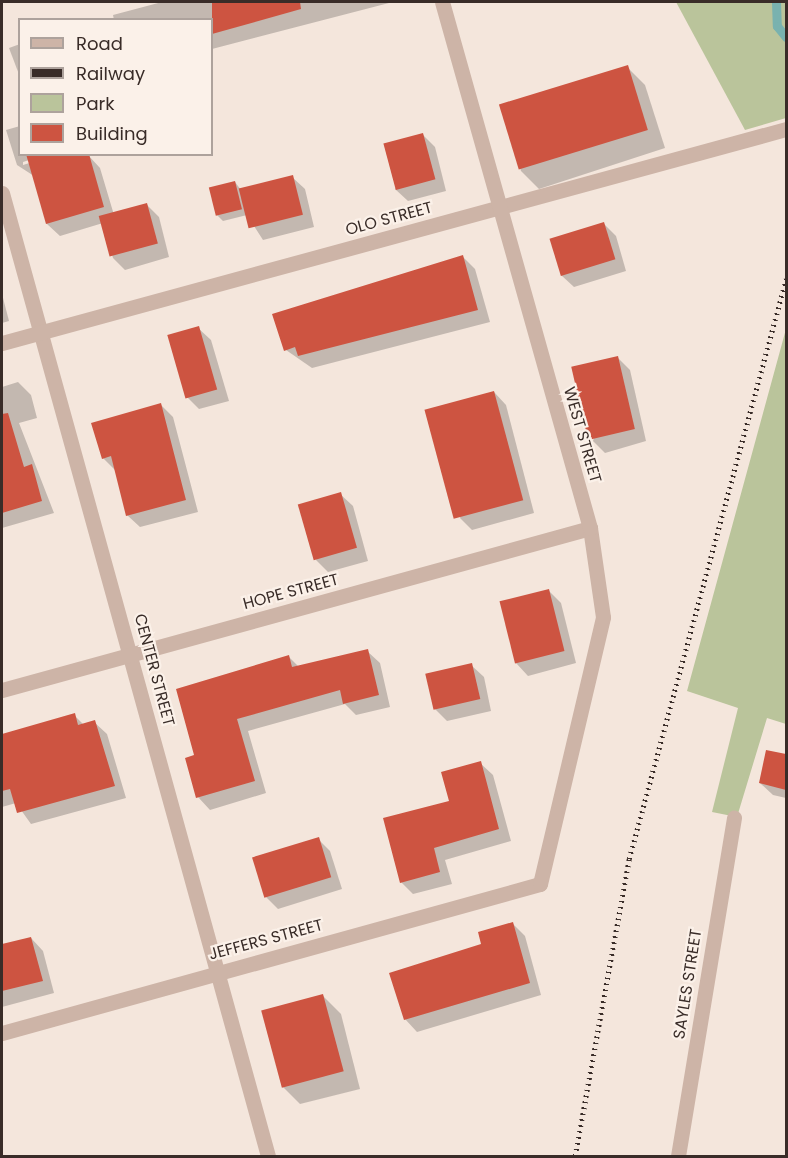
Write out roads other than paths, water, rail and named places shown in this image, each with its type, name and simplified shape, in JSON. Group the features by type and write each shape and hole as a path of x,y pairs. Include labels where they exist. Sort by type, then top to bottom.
{"street":[{"name":"WEST STREET","path":"442,2 590,528 603,617 540,884"},
{"name":"OLO STREET","path":"2,343 786,129"},
{"name":"CENTER STREET","path":"2,194 43,332 268,1156"},
{"name":"HOPE STREET","path":"2,690 590,528"},
{"name":"SAYLES STREET","path":"678,1156 734,818"},
{"name":"JEFFERS STREET","path":"2,1033 540,884"}],"waterway":[{"path":"776,2 777,26 786,37"}],"railway":[{"path":"575,1156 629,859 786,279"}]}
